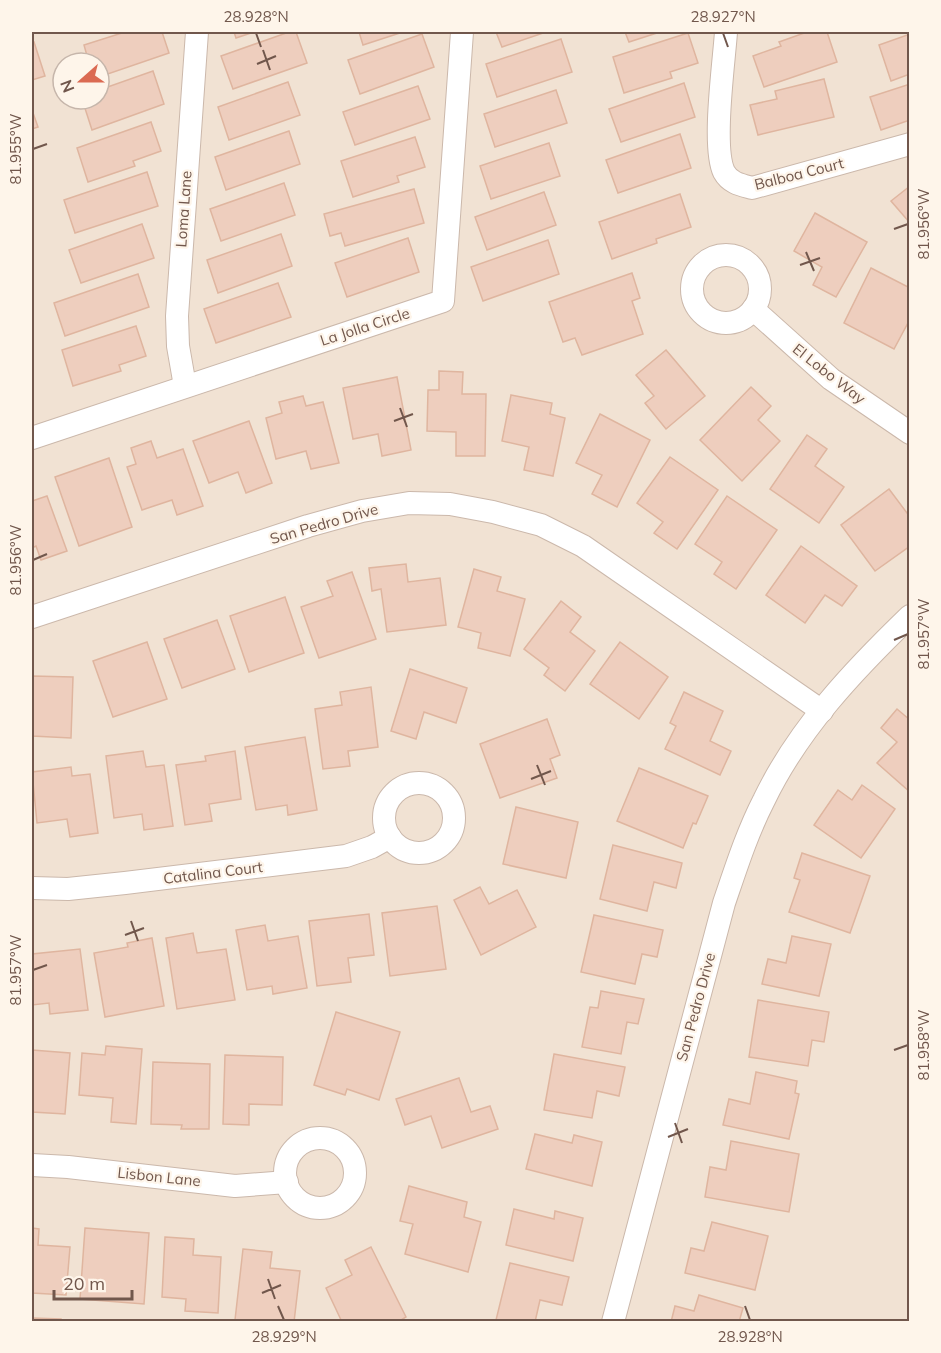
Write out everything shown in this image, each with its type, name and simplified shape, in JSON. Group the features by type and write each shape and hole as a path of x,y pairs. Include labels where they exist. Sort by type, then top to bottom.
{"street":[{"name":"Loma Lane","path":"185,387 178,346 177,316 197,32"},
{"name":"La Jolla Circle","path":"32,438 443,301 462,32"},
{"name":"Balboa Court","path":"726,32 719,154 725,173 737,184 752,188 909,144"},
{"name":"El Lobo Way","path":"753,309 831,379 909,433"},
{"name":"San Pedro Drive","path":"32,617 362,510 409,503 450,504 493,512 541,525 583,546 822,711"},
{"name":"San Pedro Drive","path":"613,1322 724,903 764,798 797,745 837,691 909,616"},
{"name":"Catalina Court","path":"32,888 68,889 346,856 372,847 390,837"},
{"name":"Lisbon Lane","path":"32,1165 235,1186 286,1182"}],"shaded area":[{"path":"32,32 909,32 909,1321 32,1321"}],"building":[{"path":"125,32 162,32 169,53 111,73 111,51 86,51 84,45"},
{"path":"234,32 254,32 236,38"},
{"path":"289,32 296,32 307,63 233,89 221,56"},
{"path":"359,32 403,32 363,45"},
{"path":"496,32 546,32 502,47"},
{"path":"625,32 660,32 629,42"},
{"path":"807,32 827,32 837,62 764,87 753,56 781,46 779,42"},
{"path":"688,33 698,63 670,72 672,78 624,93 613,57"},
{"path":"422,34 434,67 360,94 348,60"},
{"path":"910,34 910,74 891,81 879,45"},
{"path":"561,39 572,72 497,97 486,64"},
{"path":"34,42 45,76 32,80 32,43"},
{"path":"153,71 164,104 92,130 86,111 111,111 111,86"},
{"path":"824,79 834,117 758,135 750,105 777,99 775,91"},
{"path":"288,82 300,115 229,140 218,107"},
{"path":"684,83 695,117 621,142 609,109"},
{"path":"910,84 910,120 881,130 870,97"},
{"path":"418,86 430,119 355,145 343,112"},
{"path":"556,90 567,123 495,147 484,114"},
{"path":"32,110 38,127 32,129"},
{"path":"151,122 161,151 133,161 135,166 88,182 77,148"},
{"path":"289,131 300,164 226,190 215,157"},
{"path":"680,134 691,168 618,193 606,160"},
{"path":"415,137 425,167 397,176 399,182 353,197 341,161"},
{"path":"549,143 560,176 491,199 480,166"},
{"path":"147,172 158,206 75,233 64,200"},
{"path":"284,183 295,215 221,241 210,209"},
{"path":"910,186 910,223 891,201"},
{"path":"414,189 424,223 345,246 341,233 330,236 324,214"},
{"path":"544,192 556,225 487,250 475,217"},
{"path":"680,194 691,227 656,239 657,243 612,259 599,222"},
{"path":"815,213 867,242 836,297 813,285 822,267 794,251"},
{"path":"142,224 154,258 81,283 69,250"},
{"path":"281,234 292,266 218,293 207,260"},
{"path":"408,238 419,272 347,297 335,263"},
{"path":"548,240 559,274 483,301 471,267"},
{"path":"871,268 910,288 910,319 894,349 844,323"},
{"path":"632,273 640,298 632,301 643,334 582,355 575,338 563,342 549,302"},
{"path":"138,274 149,307 65,336 54,303"},
{"path":"278,283 291,317 216,343 204,309"},
{"path":"136,326 146,356 119,365 121,371 73,386 62,350"},
{"path":"666,350 705,396 666,429 645,403 654,396 636,375"},
{"path":"439,371 463,372 462,394 486,394 485,456 456,456 456,432 427,431 428,390 439,390"},
{"path":"397,377 411,450 382,456 378,434 353,439 343,388"},
{"path":"751,387 771,406 758,420 780,441 742,481 700,440"},
{"path":"511,395 552,403 550,414 565,418 553,476 524,470 529,447 502,441"},
{"path":"303,396 306,406 323,402 339,463 311,469 306,451 276,459 266,418 282,413 279,402"},
{"path":"600,414 650,440 617,507 592,494 602,475 576,463"},
{"path":"249,421 272,483 246,493 238,472 209,483 193,441"},
{"path":"807,435 827,449 815,466 844,487 819,523 770,489"},
{"path":"151,441 157,458 183,449 203,506 177,515 172,500 142,510 127,467 136,464 131,448"},
{"path":"670,457 718,490 677,549 654,533 663,522 637,503"},
{"path":"109,458 132,527 79,546 55,477"},
{"path":"889,489 910,517 910,546 875,571 841,525"},
{"path":"47,496 67,551 41,560 36,546 32,548 32,501"},
{"path":"727,496 777,530 736,589 714,574 722,562 695,544"},
{"path":"801,546 857,586 842,606 825,595 805,623 766,595"},
{"path":"406,564 408,582 440,578 446,625 387,632 381,589 372,591 369,568"},
{"path":"474,569 501,577 497,591 525,599 510,656 478,648 481,633 458,627"},
{"path":"352,572 376,639 319,658 301,607 333,596 327,581"},
{"path":"285,597 304,653 249,672 230,616"},
{"path":"561,601 581,617 570,632 595,651 565,691 544,675 549,668 524,649"},
{"path":"217,620 235,669 182,688 164,639"},
{"path":"147,642 167,699 113,717 93,661"},
{"path":"620,642 668,677 639,719 590,684"},
{"path":"410,669 467,688 456,723 424,712 416,739 391,731"},
{"path":"32,676 73,677 71,738 32,736"},
{"path":"371,687 378,747 348,751 350,766 323,769 315,709 342,705 340,692"},
{"path":"684,692 723,711 710,741 731,751 720,775 665,749 676,726 670,723"},
{"path":"897,709 910,720 910,792 877,763 897,742 881,728"},
{"path":"547,719 560,755 550,759 557,778 500,798 480,744"},
{"path":"305,737 317,810 288,815 287,805 256,810 245,747"},
{"path":"143,751 146,767 164,765 173,826 144,830 142,814 114,818 106,756"},
{"path":"235,751 241,799 209,804 212,821 185,825 176,765 206,761 205,756"},
{"path":"71,767 72,776 90,774 98,833 70,837 67,819 37,823 32,772"},
{"path":"639,768 708,796 696,824 693,823 683,848 617,821"},
{"path":"862,785 895,809 861,858 814,825 838,790 852,800"},
{"path":"516,807 578,822 566,878 503,864"},
{"path":"613,845 682,863 676,888 654,882 647,911 600,899"},
{"path":"802,853 870,876 850,933 789,912 800,880 794,878"},
{"path":"480,887 489,904 517,890 536,927 481,955 454,900"},
{"path":"437,906 446,969 390,976 382,913"},
{"path":"369,914 374,955 348,958 351,982 317,986 309,921"},
{"path":"594,915 663,930 657,957 642,954 635,984 581,972"},
{"path":"265,925 268,941 298,936 307,988 273,994 272,986 247,990 236,930"},
{"path":"193,933 197,953 226,949 235,1000 177,1009 166,938"},
{"path":"792,936 831,944 819,996 762,984 768,959 786,963"},
{"path":"152,938 164,1006 105,1017 94,953 128,947 127,943"},
{"path":"80,949 88,1010 50,1014 49,1003 32,1005 32,954"},
{"path":"601,991 644,999 638,1024 627,1022 621,1054 582,1047 590,1007 598,1008"},
{"path":"758,1000 829,1012 824,1042 812,1040 808,1066 749,1057"},
{"path":"336,1012 400,1032 379,1100 347,1089 345,1095 314,1085"},
{"path":"106,1046 142,1049 136,1124 111,1122 113,1098 79,1095 82,1053 105,1055"},
{"path":"32,1050 70,1053 65,1114 32,1112"},
{"path":"554,1054 625,1067 619,1096 597,1091 592,1118 544,1110"},
{"path":"225,1055 283,1057 282,1105 249,1104 249,1125 223,1124"},
{"path":"153,1062 210,1064 209,1129 181,1129 182,1125 151,1124"},
{"path":"756,1072 797,1081 795,1093 799,1094 789,1139 723,1125 729,1099 750,1104"},
{"path":"459,1078 471,1112 490,1106 498,1129 442,1148 431,1116 405,1125 396,1099"},
{"path":"535,1134 572,1143 574,1135 602,1142 592,1186 526,1169"},
{"path":"731,1141 799,1154 789,1212 705,1197 710,1167 726,1170"},
{"path":"409,1186 467,1202 464,1217 481,1222 468,1272 405,1254 413,1224 400,1221"},
{"path":"514,1209 554,1219 555,1211 583,1218 573,1261 506,1245"},
{"path":"712,1222 768,1236 755,1290 685,1273 691,1248 704,1251"},
{"path":"32,1228 39,1229 38,1245 70,1247 66,1295 32,1293"},
{"path":"85,1228 149,1233 144,1304 80,1299"},
{"path":"165,1237 194,1239 193,1255 221,1257 218,1313 185,1311 186,1299 162,1297"},
{"path":"371,1247 406,1317 398,1322 342,1322 326,1288 352,1275 345,1260"},
{"path":"243,1249 272,1252 270,1268 300,1271 294,1322 235,1320"},
{"path":"510,1263 569,1277 562,1305 540,1300 535,1322 496,1320"},
{"path":"699,1295 743,1308 739,1322 671,1322 675,1306 694,1311"},
{"path":"32,1318 61,1319 61,1322 32,1322"}]}
